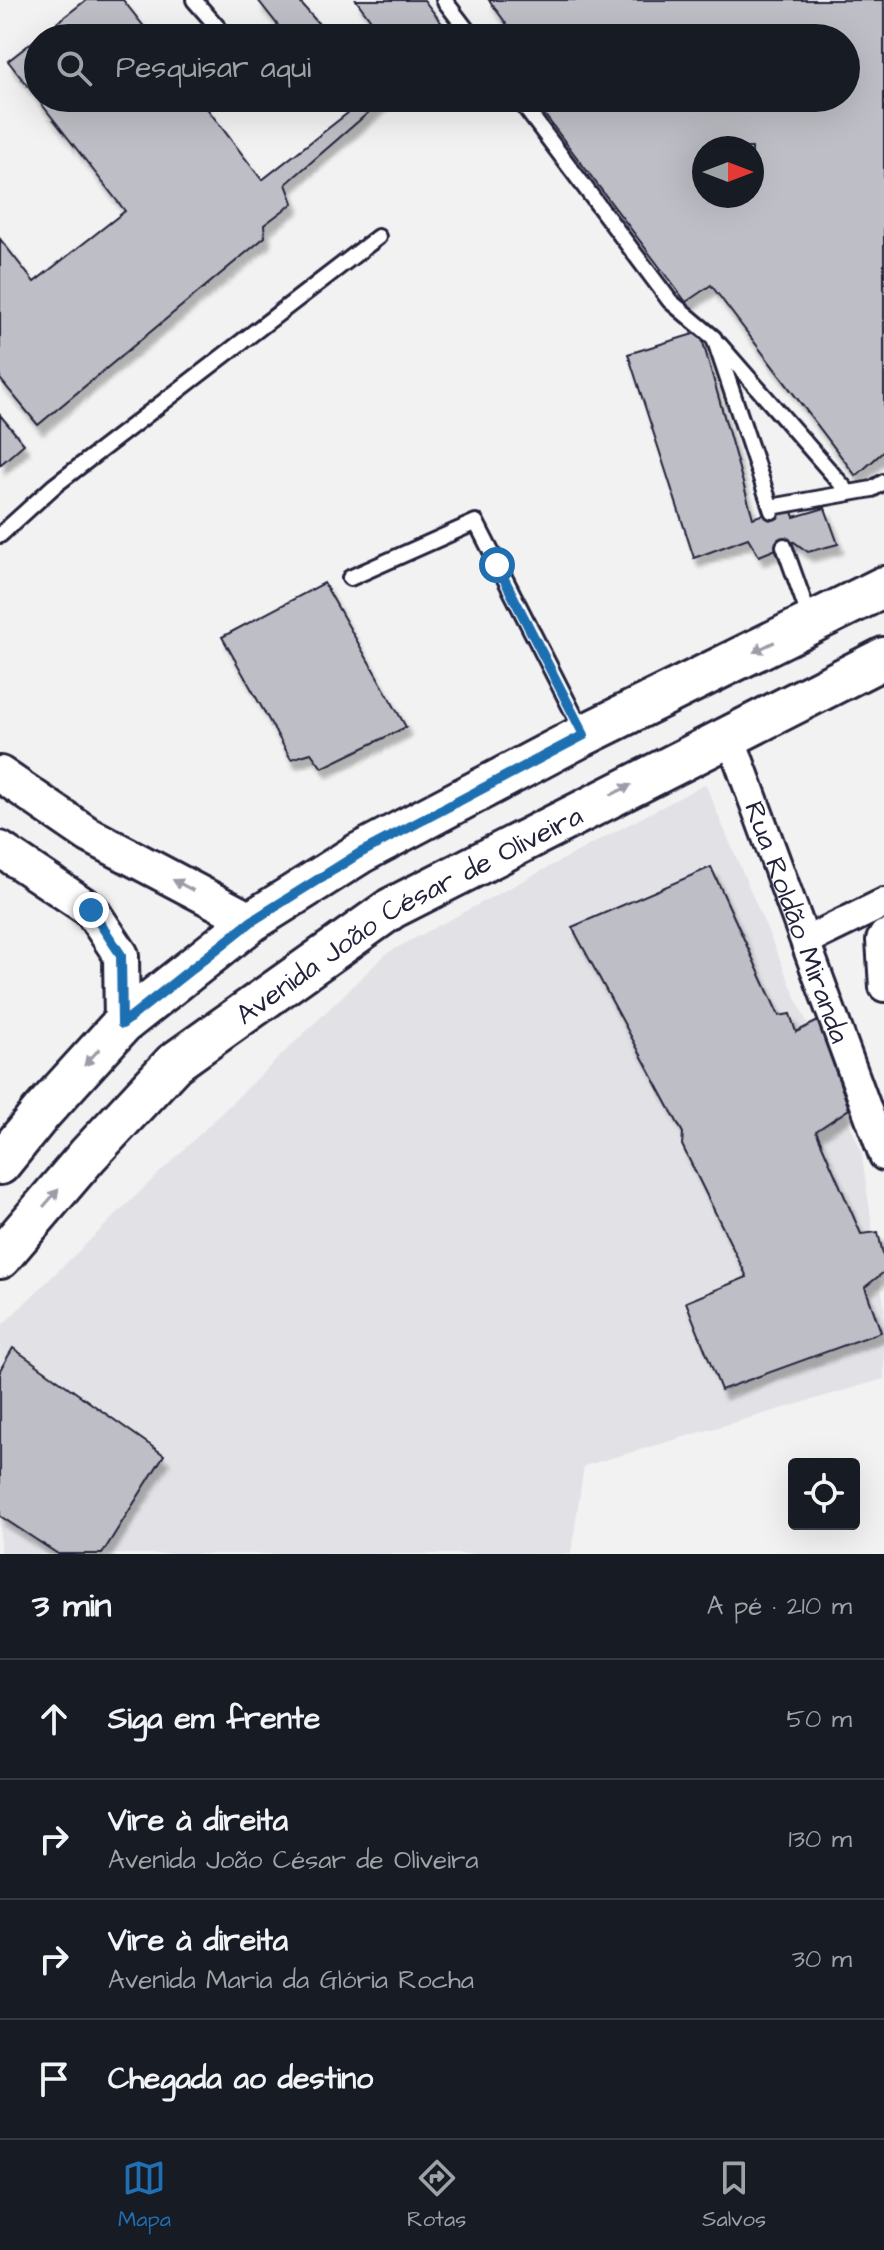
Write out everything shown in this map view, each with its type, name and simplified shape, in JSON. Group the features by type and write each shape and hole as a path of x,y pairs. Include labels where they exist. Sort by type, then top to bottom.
{"main road":[{"path":"0,1164 42,1112 122,1024 252,921 360,853 584,735 884,587"},
{"name":"Avenida João César de Oliveira","path":"0,1258 88,1155 174,1063 392,908 729,734 884,658"}],"street":[{"name":"Rua Roldão Miranda","path":"729,734 884,1156"},
{"path":"0,774 89,835 252,921"},
{"path":"0,849 91,910 121,955 122,1024"},
{"path":"806,941 884,903"},
{"path":"884,935 881,940 884,987"}],"lane":[{"path":"194,0 215,24"},
{"path":"444,0 462,24"},
{"path":"528,112 670,301 714,338 849,493"},
{"path":"0,535 60,481 378,237"},
{"path":"714,338 772,509 872,489 884,482"},
{"path":"350,578 476,522 584,735"},
{"path":"784,546 811,623"}],"shaded area":[{"path":"705,784 861,1150 884,1306 884,1379 584,1466 571,1554 0,1554 0,1327 387,953"}],"building":[{"path":"86,0 123,0 142,24 55,24"},
{"path":"258,0 298,0 319,24 277,24"},
{"path":"356,0 424,0 442,24 374,24"},
{"path":"489,0 884,0 884,451 856,476 711,285 686,302 543,112 860,112 860,24 507,24"},
{"path":"24,48 24,82 8,61"},
{"path":"48,112 210,112 262,180 349,112 369,112 286,184 293,203 264,225 265,237 38,425 0,379 0,239 34,282 125,211"},
{"path":"700,332 753,518 789,505 794,517 825,508 838,544 808,552 794,542 759,556 748,538 694,558 628,354"},
{"path":"0,415 24,444 0,465"},
{"path":"324,583 406,727 322,768 311,753 291,759 222,637"},
{"path":"711,867 779,1016 790,1014 796,1032 818,1021 849,1109 816,1131 861,1234 878,1232 884,1259 884,1272 865,1287 881,1332 721,1390 686,1302 747,1277 682,1145 683,1133 572,927"},
{"path":"13,1348 164,1455 102,1554 58,1554 0,1516 0,1370"}],"route":[{"path":"91,910 121,955 122,1024 252,921 360,853 584,735 497,565"}]}
